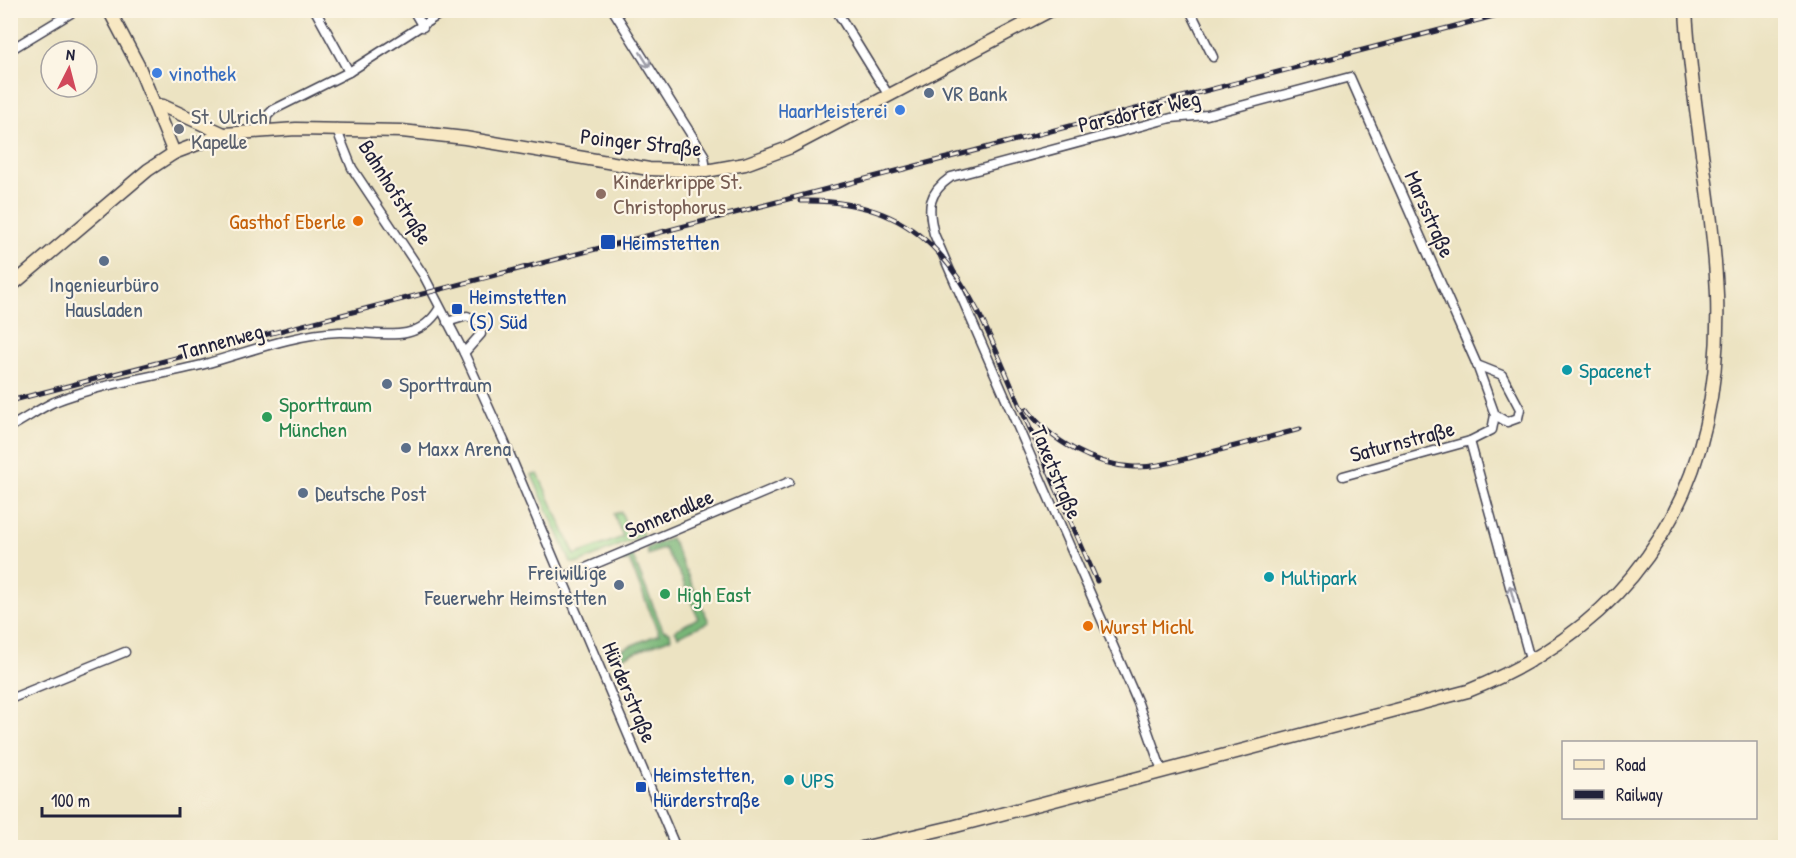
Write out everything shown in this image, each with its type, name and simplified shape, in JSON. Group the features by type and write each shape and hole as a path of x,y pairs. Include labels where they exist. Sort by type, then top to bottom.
{"street":[{"path":"10,50 76,10"},
{"path":"109,10 139,67 174,153"},
{"path":"315,10 349,72"},
{"path":"413,10 423,27"},
{"path":"265,130 267,116 273,110 349,72 423,27 446,10"},
{"path":"613,10 704,155 706,171"},
{"path":"837,10 889,96"},
{"name":"Poinger Straße","path":"336,128 438,134 649,169 706,171 745,164 771,156 1052,10"},
{"path":"1190,10 1213,57"},
{"path":"862,848 952,827 1429,704 1468,691 1587,622 1616,596 1645,561 1675,513 1697,460 1704,436 1714,376 1717,297 1707,183 1686,10"},
{"name":"Parsdorfer Weg","path":"938,187 951,177 1133,128 1171,118 1207,115 1350,77"},
{"name":"Marsstraße","path":"1350,77 1477,366 1495,415"},
{"path":"155,105 163,106 224,134"},
{"name":"Bahnhofstraße","path":"10,286 118,192 174,153 224,134 265,130 336,128 351,168 407,247 424,276 439,309"},
{"name":"Taxetstraße","path":"938,187 931,201 930,218 934,234 1134,692 1162,771"},
{"name":"Hürderstraße","path":"439,309 464,353 676,848"},
{"name":"Tannenweg","path":"10,428 51,403 78,394 194,367 310,336 340,332 402,336 422,327 439,309"},
{"path":"447,322 466,316 480,322 481,333 464,353"},
{"path":"1477,366 1502,375 1520,409 1518,418 1508,422 1495,415 1492,430 1470,441 1529,657"},
{"name":"Saturnstraße","path":"1343,476 1470,441"},
{"name":"Sonnenallee","path":"562,578 789,482"},
{"path":"10,699 124,652"}],"green space":[{"path":"538,474 575,555 623,537 614,514 621,512 629,532 640,529 643,535 579,563 571,563 532,475"},
{"path":"671,538 709,622 678,636 675,630 698,618 680,574 664,548 648,555 647,548"},
{"path":"632,554 663,630 670,632 671,638 613,661 608,648 613,653 659,634 629,560 623,562 622,558"}],"railway":[{"path":"10,401 1517,10"},
{"path":"800,201 848,204 888,216 920,235 946,261 967,292 986,327 1097,581"},
{"path":"1027,409 1048,431 1074,449 1103,462 1133,467 1168,463 1300,429"}],"place":[{"name":"vinothek","path":"157,73"},
{"name":"VR Bank","path":"929,93"},
{"name":"HaarMeisterei","path":"900,110"},
{"name":"St. Ulrich Kapelle","path":"179,129"},
{"name":"Kinderkrippe St. Christophorus","path":"601,194"},
{"name":"Gasthof Eberle","path":"358,221"},
{"name":"Heimstetten","path":"608,242"},
{"name":"Ingenieurbüro Hausladen","path":"104,261"},
{"name":"Heimstetten (S) Süd","path":"457,309"},
{"name":"Spacenet","path":"1567,370"},
{"name":"Sporttraum","path":"387,384"},
{"name":"Sporttraum München","path":"267,417"},
{"name":"Maxx Arena","path":"406,448"},
{"name":"Deutsche Post","path":"303,493"},
{"name":"Multipark","path":"1269,577"},
{"name":"Freiwillige Feuerwehr Heimstetten","path":"619,585"},
{"name":"High East","path":"665,594"},
{"name":"Wurst Michl","path":"1088,626"},
{"name":"UPS","path":"789,780"},
{"name":"Heimstetten, Hürderstraße","path":"641,787"}]}
